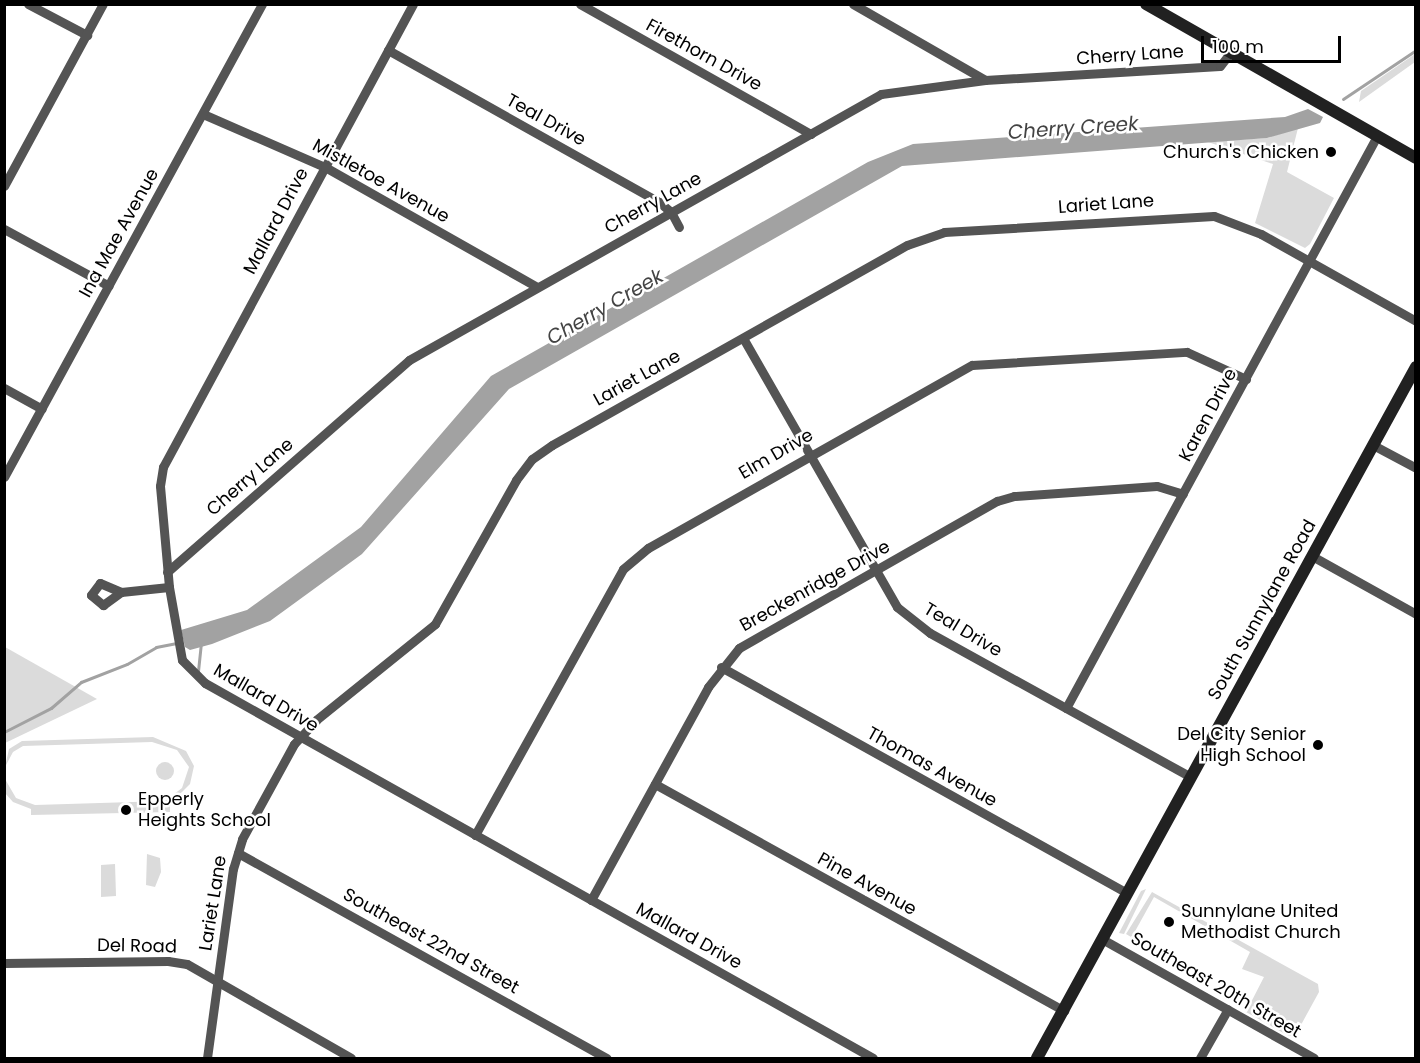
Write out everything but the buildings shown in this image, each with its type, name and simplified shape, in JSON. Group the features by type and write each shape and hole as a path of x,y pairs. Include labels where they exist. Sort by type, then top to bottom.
{"main road":[{"path":"1146,4 1416,158"},
{"name":"South Sunnylane Road","path":"1037,1059 1416,367"}],"street":[{"path":"28,4 87,35"},
{"path":"4,186 104,4"},
{"name":"Ina Mae Avenue","path":"4,477 262,4"},
{"name":"Mallard Drive","path":"413,4 163,467 160,486 167,572 179,652 198,678 873,1059"},
{"name":"Firethorn Drive","path":"580,4 811,134"},
{"path":"853,4 985,80"},
{"name":"Teal Drive","path":"388,50 671,212"},
{"name":"Cherry Lane","path":"167,572 397,369 537,287 885,92 985,80 1220,66 1231,52"},
{"name":"Mistletoe Avenue","path":"203,114 325,167 537,287"},
{"name":"Karen Drive","path":"1066,708 1377,136"},
{"path":"671,212 679,227"},
{"name":"Lariet Lane","path":"207,1059 238,854 299,736 435,624 516,480 532,459 907,245 944,232 1214,216 1244,226 1416,321"},
{"path":"4,229 109,286"},
{"name":"Teal Drive","path":"743,338 897,607 930,633 1191,777"},
{"name":"Elm Drive","path":"475,835 623,569 648,548 808,454 972,364 1187,352 1246,379"},
{"path":"4,388 42,409"},
{"path":"1373,445 1416,468"},
{"name":"Breckenridge Drive","path":"591,900 721,667 756,637 875,572 997,501 1014,496 1157,486 1183,494"},
{"path":"1312,556 1416,614"},
{"path":"121,592 169,587"},
{"name":"Thomas Avenue","path":"721,667 1127,893"},
{"name":"Pine Avenue","path":"655,784 1064,1011"},
{"name":"Southeast 22nd Street","path":"238,854 607,1059"},
{"name":"Southeast 20th Street","path":"1102,939 1314,1059"},
{"name":"Del Road","path":"4,963 168,961 186,964 217,984 351,1059"},
{"path":"1200,1059 1228,1009"}],"shaded area":[{"path":"1415,54 1415,62 1359,102 1361,91"},
{"path":"1308,109 1323,117 1320,123 1267,138 902,166 509,389 362,554 270,621 212,644 190,650 185,647 181,630 247,610 361,527 491,376 868,162 913,144 1285,117"},
{"path":"1298,128 1287,172 1334,198 1310,244 1305,248 1255,223 1273,164 1208,142 1267,138"},
{"path":"5,647 97,699 5,743"},
{"path":"153,737 186,751 194,766 190,784 170,804 170,812 31,815 31,809 13,802 5,793 5,779 16,798 35,805 165,801 182,788 189,767 177,750 152,742 23,746 13,752 5,767 9,749 22,741"},
{"path":"165,762 171,765 174,771 171,777 165,780 159,777 156,771 159,765"},
{"path":"147,854 160,858 161,872 155,887 146,885"},
{"path":"115,864 116,896 101,897 101,865"},
{"path":"1146,889 1124,934 1119,933 1141,891"},
{"path":"1152,892 1318,984 1319,992 1296,1034 1289,1036 1246,1012 1264,977 1242,969 1250,952 1154,897 1133,935 1136,940 1126,934"}],"waterway":[{"name":"Cherry Creek","path":"1343,99 1416,50"},
{"name":"Cherry Creek","path":"4,732 51,708 81,682 127,664 156,647 177,643"},
{"path":"198,671 201,643"}],"place":[{"name":"Church's Chicken","path":"1331,152"},
{"name":"Del City Senior High School","path":"1318,745"},
{"name":"Epperly Heights School","path":"126,810"},
{"name":"Sunnylane United Methodist Church","path":"1169,922"}]}
